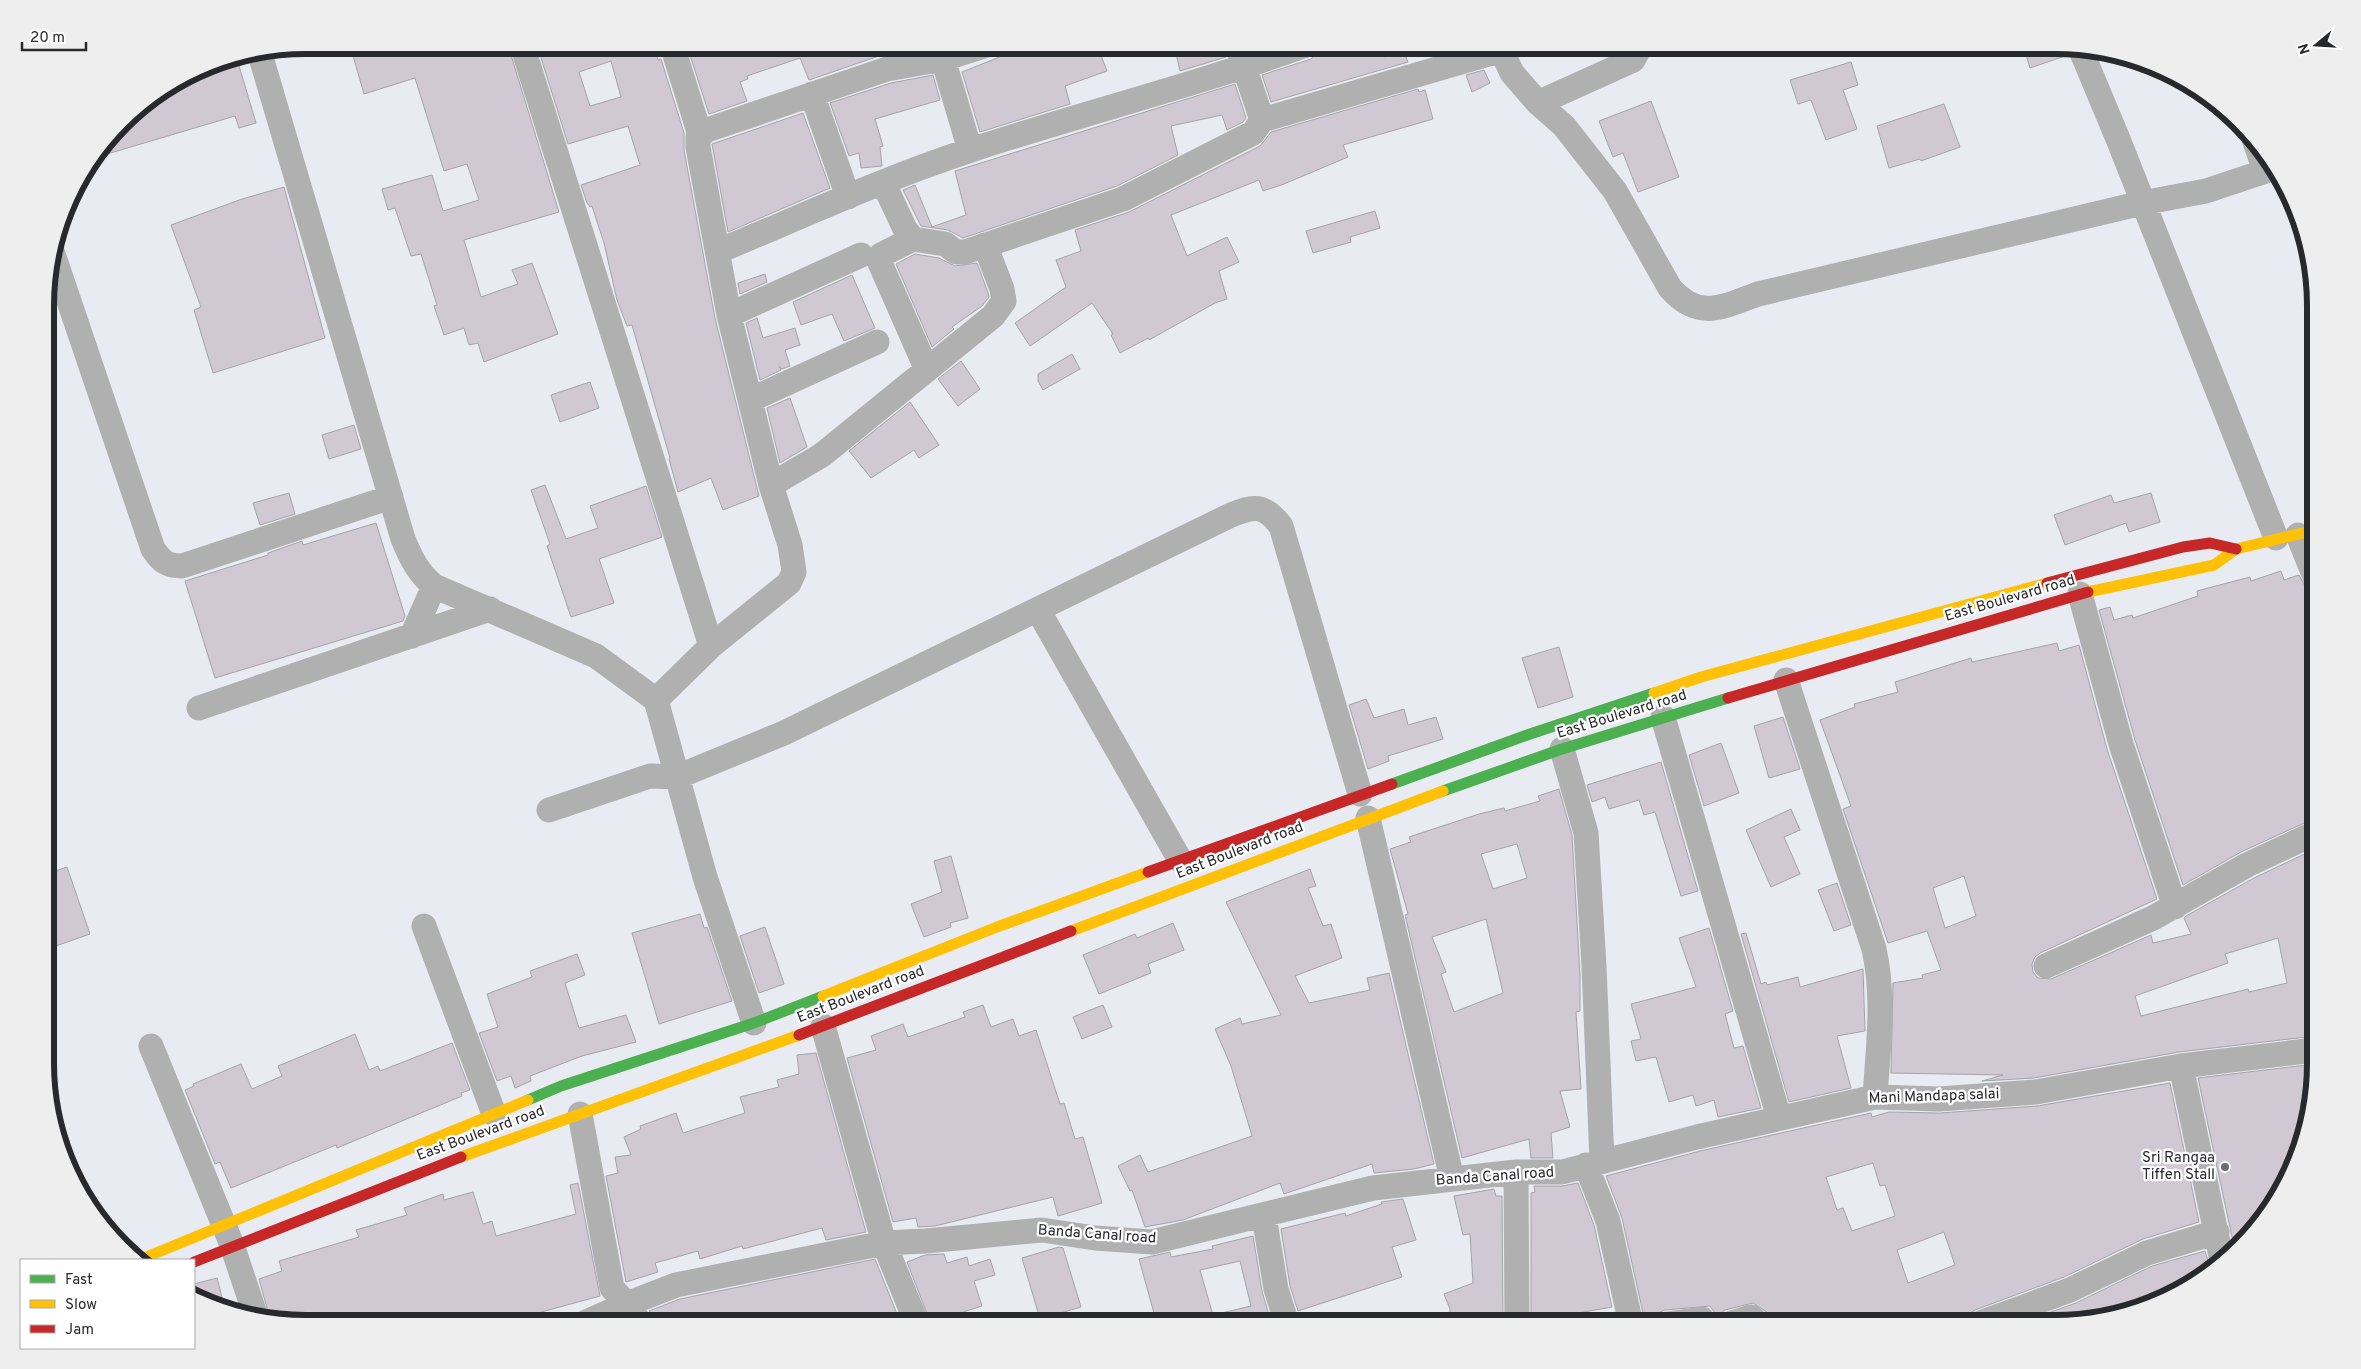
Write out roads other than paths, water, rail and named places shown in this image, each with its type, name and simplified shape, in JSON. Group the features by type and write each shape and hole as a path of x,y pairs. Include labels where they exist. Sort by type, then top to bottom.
{"main road":[{"name":"East Boulevard road","path":"195,1261 228,1234 580,1114 823,1026 1368,818 1562,749 1786,680 2080,594 2214,565 2236,549 2297,534"},
{"path":"146,1258 228,1234 494,1114 561,1086 754,1023 997,927 1360,794 1701,677 2183,547 2210,543 2236,549"}],"street":[{"path":"525,54 711,646"},
{"path":"656,700 711,646 789,583 794,572 786,528 771,485 729,315 719,251 698,147 700,135 675,54"},
{"path":"700,135 707,130 887,69 957,54"},
{"path":"927,370 880,263 881,255 913,239 945,244 956,252 965,252 1123,199 1253,133 1262,120 1477,54"},
{"path":"1503,54 1512,73 1538,103 1564,126 1615,191 1670,288 1678,297 1696,308 1705,310 1725,306 1758,294 2142,203 2206,191 2267,170"},
{"path":"1538,103 1633,60 1636,54"},
{"path":"2083,55 2142,203 2307,558"},
{"path":"719,251 882,182 1241,56 1262,120"},
{"path":"261,58 390,497 403,539 413,562 423,577 434,586 596,656 656,700 705,877 754,1023"},
{"path":"943,58 970,150"},
{"path":"812,94 848,198"},
{"path":"882,182 905,229 913,239"},
{"path":"771,485 822,455 993,316 1004,301 1002,289 985,245"},
{"path":"729,315 861,255"},
{"path":"57,266 153,549 161,560 171,566 182,566 390,497"},
{"path":"750,400 877,342"},
{"path":"549,810 650,776 677,777 784,733 1244,510 1260,508 1271,513 1281,526 1360,794"},
{"path":"412,636 434,586"},
{"path":"2080,594 2121,744 2175,907"},
{"path":"199,708 490,610"},
{"path":"1038,610 1180,860"},
{"path":"1786,680 1874,949 1879,970 1880,994 1874,1097"},
{"path":"1663,717 1779,1118"},
{"path":"1562,749 1586,833 1594,966 1594,1163 1628,1315"},
{"path":"1368,818 1426,1076 1452,1179"},
{"path":"2046,966 2175,907 2247,865 2307,837"},
{"path":"424,926 494,1114"},
{"path":"823,1026 884,1243 913,1315"},
{"path":"151,1046 228,1234 253,1309"},
{"name":"Mani Mandapa salai","path":"1594,1163 1874,1097 1939,1099 2036,1092 2181,1066 2307,1051"},
{"path":"2181,1066 2221,1253"},
{"path":"580,1114 612,1288 634,1315"},
{"name":"Banda Canal road","path":"602,1315 676,1286 884,1243 926,1242 1042,1230 1095,1238 1152,1242 1373,1188 1516,1172 1562,1172 1594,1163"},
{"path":"1516,1172 1517,1315"},
{"path":"1264,1216 1276,1288 1284,1315"},
{"path":"2004,1315 2070,1290 2147,1253 2217,1232"}],"place":[{"name":"Sri Rangaa Tiffen Stall","path":"2225,1167"}]}
